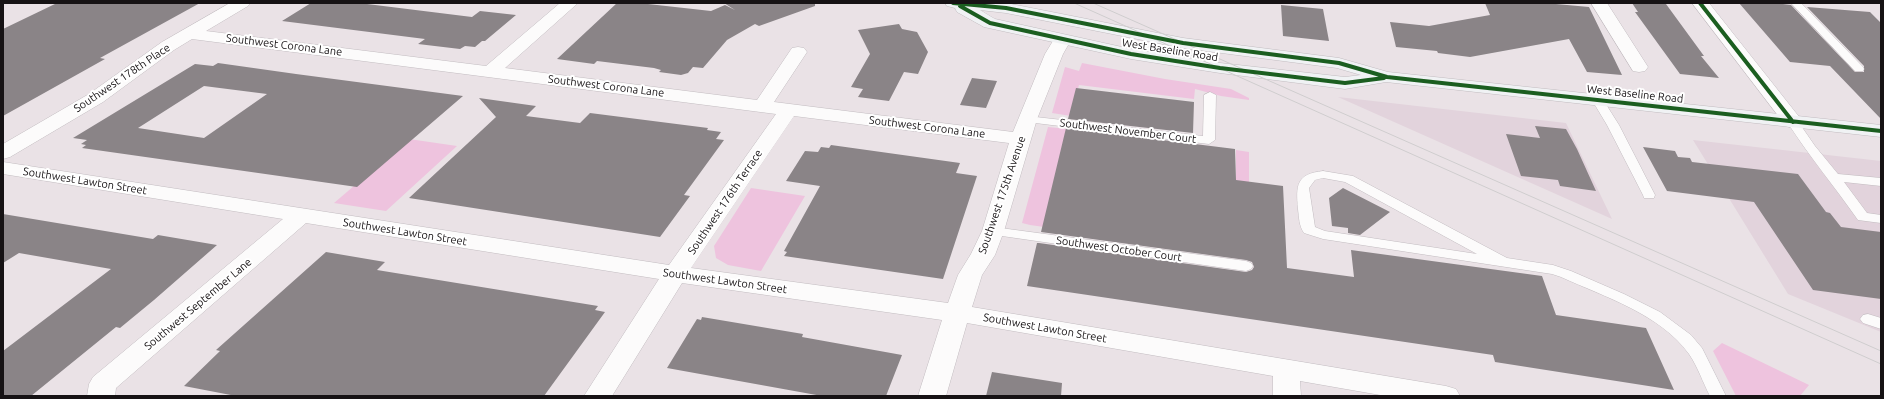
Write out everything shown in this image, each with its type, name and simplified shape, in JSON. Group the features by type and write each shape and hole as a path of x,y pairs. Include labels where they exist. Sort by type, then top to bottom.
{"main road":[{"name":"West Baseline Road","path":"954,4 1006,8 1183,43 1340,63 1387,77 1881,132"},
{"name":"West Baseline Road","path":"954,4 990,23 1131,54 1220,68 1345,83 1387,77"}],"street":[{"name":"Southwest 178th Place","path":"3,153 96,98 152,56 242,3"},
{"path":"491,71 570,3"},
{"path":"1599,3 1639,68"},
{"path":"1700,3 1793,122"},
{"name":"Southwest Corona Lane","path":"190,34 762,106 1024,129"},
{"name":"Southwest 175th Avenue","path":"932,396 970,275 983,255 993,231 1024,129 1054,54 1062,40"},
{"path":"762,106 798,52"},
{"name":"Southwest 176th Terrace","path":"598,396 675,274 789,109"},
{"name":"Southwest Lawton Street","path":"3,168 675,274 957,313 1286,383 1446,396"},
{"name":"Southwest September Lane","path":"101,396 103,384 302,215"}],"lane":[{"path":"1796,3 1859,69"},
{"name":"Southwest November Court","path":"1024,129 1209,140 1210,96"},
{"path":"1598,100 1613,125 1649,195"},
{"path":"1793,122 1810,148 1834,177 1863,217 1881,219"},
{"path":"1503,262 1349,178 1338,175 1315,175 1307,180 1303,187 1305,221 1309,230 1323,235 1553,270 1566,274 1656,316 1674,328 1696,352 1718,396"},
{"path":"1834,177 1881,182"},
{"name":"Southwest October Court","path":"993,231 1246,266"}],"shaded area":[{"path":"1082,63 1165,79 1231,89 1249,98 1249,100 1221,96 1195,89 1194,99 1079,85 1071,116 1052,113 1065,67 1079,71"},
{"path":"1338,97 1566,123 1612,219"},
{"path":"1048,127 1068,129 1236,187 1236,150 1249,152 1249,256 1022,223"},
{"path":"409,139 457,146 386,211 334,203"},
{"path":"1693,140 1881,161 1881,332 1788,294"},
{"path":"751,188 805,196 761,271 728,265 716,258 714,246"},
{"path":"1722,343 1809,385 1800,396 1736,396 1713,351"}],"building":[{"path":"57,3 200,3 100,58 105,59 3,116 3,29"},
{"path":"311,3 359,3 472,17 480,11 516,15 485,41 482,41 475,47 465,46 460,49 418,44 425,39 282,21"},
{"path":"617,3 639,3 711,11 725,5 735,10 724,3 815,3 815,6 759,26 755,24 727,40 703,68 693,67 688,73 681,75 659,72 661,70 654,68 597,61 594,64 557,59"},
{"path":"1485,3 1545,3 1589,7 1622,75 1587,72 1569,39 1470,57 1438,53 1437,51 1396,47 1390,22 1429,26 1490,15"},
{"path":"1632,3 1666,4 1704,56 1701,56 1719,78 1680,74 1635,12 1638,12"},
{"path":"1739,3 1775,3 1791,5 1855,72 1864,72 1864,66 1807,7 1870,12 1881,23 1881,119 1830,66 1790,62"},
{"path":"1281,5 1323,9 1329,41 1283,36"},
{"path":"899,24 902,29 917,32 928,52 918,74 904,72 889,101 858,97 863,89 851,87 870,54 858,30"},
{"path":"218,63 463,96 357,187 82,148 86,145 81,144 87,140 73,138 195,64 213,66","holes":["204,86 267,94 204,138 138,128"]},
{"path":"972,78 997,81 986,108 960,105"},
{"path":"1076,88 1194,102 1193,133 1068,119"},
{"path":"479,98 536,106 526,116 580,123 590,113 708,128 707,130 721,132 716,139 724,140 684,195 690,196 660,237 409,198 496,117"},
{"path":"1535,126 1566,129 1596,191 1560,186 1558,180 1521,176 1506,134 1540,138"},
{"path":"1066,128 1235,149 1236,180 1283,186 1287,268 1354,277 1351,250 1542,276 1556,315 1646,328 1674,390 1495,362 1493,355 1027,286 1037,243 1246,272 1252,270 1254,267 1252,262 1246,260 1041,232"},
{"path":"831,145 960,163 956,173 977,176 943,279 784,256 787,252 784,251 820,186 786,181 805,151 818,152 821,147 829,148"},
{"path":"1643,147 1675,151 1678,157 1690,158 1692,162 1798,174 1826,212 1830,213 1841,227 1881,232 1881,299 1813,290 1754,202 1667,191"},
{"path":"1343,188 1390,212 1360,235 1348,233 1348,228 1332,226 1329,198"},
{"path":"3,214 153,239 158,235 217,245 120,328 116,327 31,396 3,396 3,351 111,269 19,253 3,263"},
{"path":"326,252 385,262 377,270 598,306 595,310 605,312 544,396 236,396 184,386 220,351 216,350"},
{"path":"702,317 803,334 802,337 902,355 886,396 822,396 667,368 697,319 701,320"},
{"path":"992,372 1062,383 1061,396 986,396"}],"tram line":[{"path":"1074,3 1881,364"},
{"path":"1093,3 1881,351"}],"cycle path":[{"path":"953,3 1006,8 1183,43 1339,63 1387,77 1881,131"},
{"path":"1700,3 1793,122"},
{"path":"960,6 990,23 1131,54 1220,68 1345,83 1384,78"}]}
